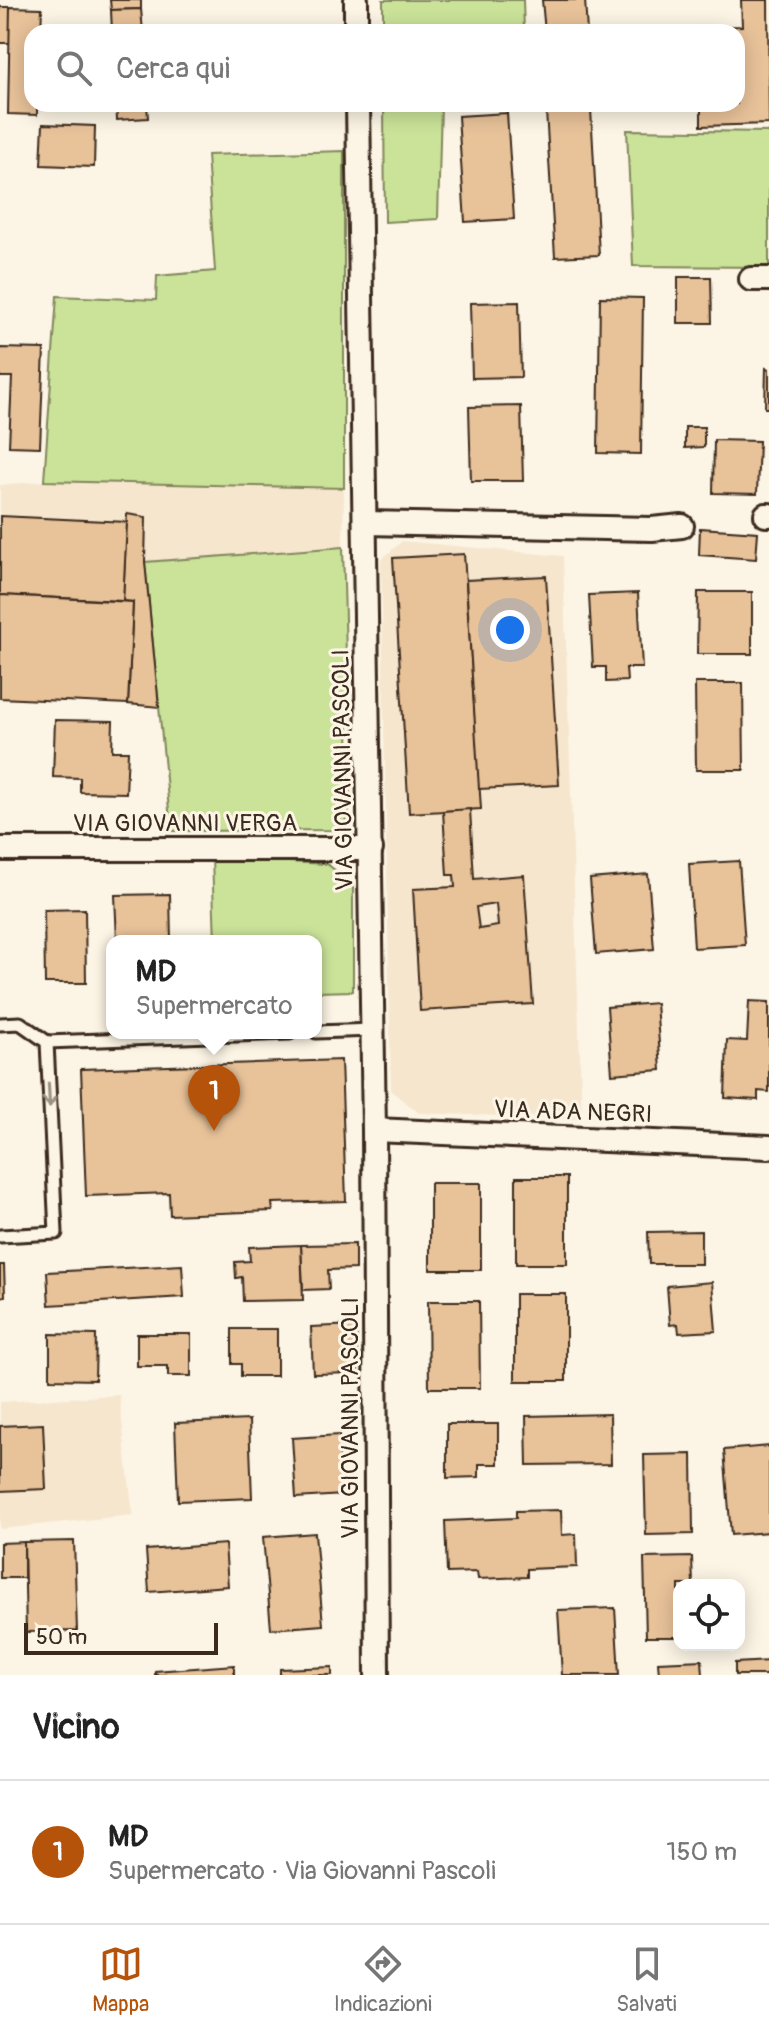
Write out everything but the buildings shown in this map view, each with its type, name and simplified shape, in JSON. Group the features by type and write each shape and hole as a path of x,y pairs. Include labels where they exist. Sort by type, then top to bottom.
{"street":[{"path":"356,0 356,24"},
{"name":"VIA GIOVANNI PASCOLI","path":"358,112 371,849 377,1675"},
{"path":"366,523 652,529 682,526"},
{"name":"VIA GIOVANNI VERGA","path":"0,849 371,849"},
{"name":"VIA ADA NEGRI","path":"374,1130 769,1147"}],"lane":[{"path":"0,1024 20,1023 47,1042 128,1039"},
{"path":"322,1032 373,1030"},
{"path":"0,1236 56,1233 47,1042"}],"shaded area":[{"path":"44,481 344,488 343,547 145,562 159,707 0,698 0,485"},
{"path":"402,541 563,556 582,1119 419,1113 391,1091 381,560"},
{"path":"119,1395 133,1515 0,1529 0,1402"}],"green space":[{"path":"383,0 523,0 524,24 383,24"},
{"path":"384,112 441,112 438,219 385,222"},
{"path":"627,130 769,132 769,267 633,266"},
{"path":"344,151 344,488 44,481 57,296 156,300 157,276 215,271 207,155"},
{"path":"343,547 350,800 348,816 340,830 171,831 145,562"},
{"path":"212,858 327,864 353,884 353,991 322,992 322,935 215,935"}],"place":[{"name":"MD","path":"214,1131"}]}
